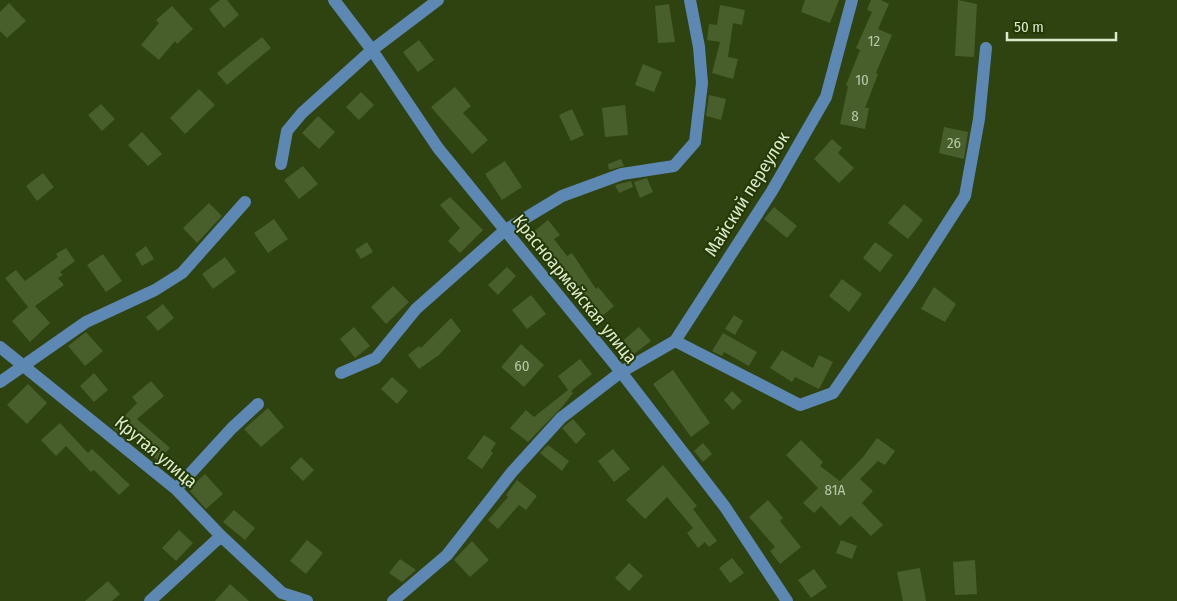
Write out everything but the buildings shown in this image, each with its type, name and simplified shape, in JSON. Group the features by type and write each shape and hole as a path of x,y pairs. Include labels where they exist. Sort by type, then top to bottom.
{"street":[{"name":"Красноармейская улица","path":"334,0 372,50 438,148 621,372 725,507 787,601"},
{"path":"281,164 286,131 302,113 372,50 438,0"},
{"path":"342,373 376,358 416,309 504,230 562,196 622,174 674,166 695,142 702,83 699,47 690,0"},
{"name":"Майский переулок","path":"393,601 446,555 512,472 561,418 621,372 675,341 772,191 826,97 852,0"},
{"path":"675,341 800,405 833,393 911,280 965,196 979,118 986,48"},
{"path":"0,382 86,322 155,290 182,273 244,202"},
{"name":"Крутая улица","path":"0,347 176,489 280,598 307,601"},
{"path":"176,489 232,428 258,404"},
{"path":"150,601 221,536"}]}
